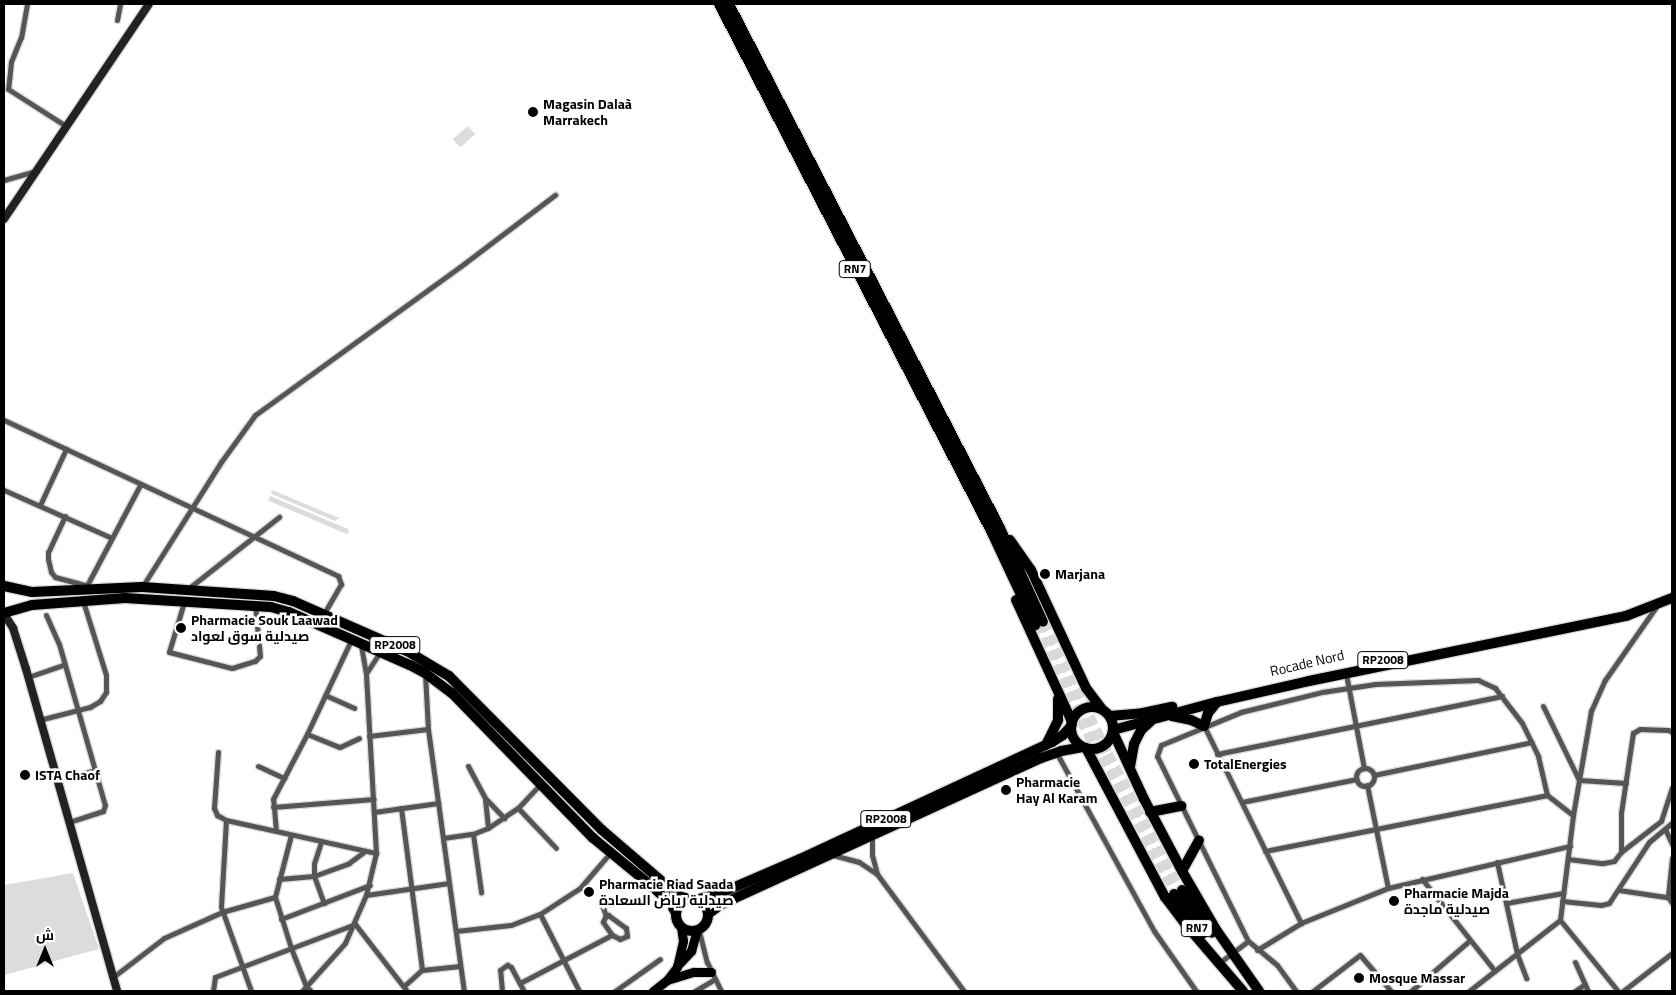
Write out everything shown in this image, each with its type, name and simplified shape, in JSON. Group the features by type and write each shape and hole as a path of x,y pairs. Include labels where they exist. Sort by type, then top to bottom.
{"highway":[{"name":"RN7","path":"719,4 996,531"},
{"name":"RN7","path":"729,4 996,531 1039,624"},
{"path":"996,531 1006,576 1072,723 1073,735 1084,747 1158,885 1187,926 1219,963"},
{"path":"996,531 1031,570 1086,688 1106,713 1130,771 1150,812 1182,871 1232,953"},
{"name":"RP2008","path":"10,588 32,592 85,587 188,588 274,596 324,615 407,651 449,676 602,830 678,896 703,903 708,914"},
{"path":"9,612 19,597 10,588"},
{"name":"RP2008","path":"9,612 32,605 82,600 137,598 255,605 289,612 425,673 452,694 593,838 654,888 670,904 676,913 681,927"},
{"name":"Rocade Nord","path":"1113,731 1217,702 1615,618 1657,605 1672,598"},
{"name":"Rocade Nord","path":"1106,713 1157,711 1364,664 1626,609 1657,605"},
{"path":"1046,745 1058,720 1057,693"},
{"path":"1166,715 1191,720 1204,726 1208,713 1217,702"},
{"path":"1072,723 1083,709 1093,707 1106,713"},
{"path":"1130,771 1130,757 1134,744 1141,730 1152,720"},
{"name":"RP2008","path":"691,899 712,896 762,876 1046,745 1063,735 1072,723"},
{"path":"1084,747 1102,746 1110,740 1113,731"},
{"name":"RP2008","path":"698,929 705,924 708,914 722,904 1056,752 1084,747"},
{"path":"1150,812 1181,806"},
{"path":"1182,871 1199,840"},
{"name":"RN7","path":"1243,991 1219,963 1178,892 1232,953 1259,991"},
{"path":"676,913 680,904 691,899"},
{"path":"681,927 689,930 698,929"}],"main road":[{"path":"677,967 683,941 681,927"},
{"path":"653,991 667,980 691,951 698,929"},
{"path":"667,980 694,972 713,975"}],"street":[{"path":"27,4 21,37 11,62 6,90 66,126"},
{"path":"117,20 120,4"},
{"path":"4,219 149,4"},
{"path":"4,180 36,171"},
{"path":"142,587 245,426 255,415 465,263 555,195"},
{"path":"4,420 252,538 338,576 340,584 324,615"},
{"path":"40,505 66,449"},
{"path":"66,516 48,552 51,572 56,577 85,587 140,485"},
{"path":"4,490 112,538"},
{"path":"188,588 279,517"},
{"path":"4,578 10,588"},
{"path":"39,720 79,710 100,701 108,686 82,600"},
{"path":"185,600 169,652 232,668 255,661 260,656 255,605"},
{"path":"1618,991 1560,920 1573,814 1587,724 1595,700 1606,680 1657,605"},
{"path":"9,612 117,991"},
{"path":"46,615 56,634 106,805 105,810 69,822"},
{"path":"302,991 335,957 355,924 370,885 376,853 366,674 356,641"},
{"path":"276,831 272,807 273,799 325,695 356,641"},
{"path":"366,674 370,664 380,652"},
{"path":"28,677 65,664"},
{"path":"425,673 428,729 464,991"},
{"path":"1346,674 1364,768"},
{"path":"1296,991 1276,965 1256,950 1248,941 1181,806 1157,752 1164,743 1204,726 1263,706 1349,687 1401,682 1473,680 1490,685 1516,713 1532,742 1543,772 1547,796"},
{"path":"325,695 354,708"},
{"path":"1217,754 1502,696"},
{"path":"1543,706 1579,780"},
{"path":"1204,726 1301,923"},
{"path":"370,736 428,729"},
{"path":"1621,852 1620,821 1634,730 1668,730 1672,732"},
{"path":"307,734 340,747 359,738"},
{"path":"1374,775 1532,742"},
{"path":"218,752 214,808 217,815 226,820 376,853"},
{"path":"1056,752 1154,931 1196,991"},
{"path":"258,766 284,778"},
{"path":"468,766 485,798 504,818"},
{"path":"1357,779 1359,771 1364,768 1369,769 1374,775"},
{"path":"71,777 96,770"},
{"path":"1367,785 1373,780 1374,775"},
{"path":"1242,802 1357,779"},
{"path":"1357,779 1359,783 1367,785"},
{"path":"1579,780 1626,783"},
{"path":"443,838 472,834 488,828 518,808 540,784"},
{"path":"1367,785 1388,888"},
{"path":"1568,859 1609,863 1661,821 1672,788"},
{"path":"1265,851 1547,796 1573,814"},
{"path":"485,798 488,828"},
{"path":"272,807 374,799"},
{"path":"374,812 438,803"},
{"path":"401,808 422,970"},
{"path":"518,808 556,848"},
{"path":"226,820 220,901 222,912 251,991"},
{"path":"1562,901 1604,905 1612,900 1649,842 1672,823"},
{"path":"1665,829 1672,844"},
{"path":"472,834 480,892"},
{"path":"291,835 275,897 291,948 306,986 311,991"},
{"path":"872,835 872,855 877,874"},
{"path":"321,842 315,858 314,876 324,902"},
{"path":"1256,950 1301,923 1388,888 1570,846"},
{"path":"279,879 314,876 349,863 365,851"},
{"path":"456,931 511,925 540,914 580,888 610,852"},
{"path":"832,854 853,859 877,874 964,991"},
{"path":"1672,858 1670,898 1672,903"},
{"path":"1496,862 1517,954 1526,978"},
{"path":"1422,879 1495,971"},
{"path":"366,895 449,883"},
{"path":"281,919 370,885"},
{"path":"1619,890 1670,898"},
{"path":"1506,903 1563,893"},
{"path":"113,977 164,938 222,912 275,897"},
{"path":"602,904 606,916 603,922 612,935 622,938 627,936 628,932 612,916 606,916"},
{"path":"540,914 562,961 579,991"},
{"path":"1469,991 1560,920"},
{"path":"213,991 215,978 241,966 355,924"},
{"path":"355,924 408,991"},
{"path":"698,929 704,953 722,991"},
{"path":"520,983 612,935"},
{"path":"1411,991 1470,940"},
{"path":"1219,963 1248,941"},
{"path":"1623,991 1672,953"},
{"path":"1312,991 1360,955 1391,991"},
{"path":"615,991 660,959"},
{"path":"1575,962 1588,991"},
{"path":"404,986 422,970 460,966"},
{"path":"502,991 500,972 502,966 512,967 524,991"},
{"path":"695,991 713,975"},
{"path":"1575,991 1585,984"}],"shaded area":[{"path":"468,126 475,134 460,147 453,139"},
{"path":"271,490 339,518 335,521 272,494"},
{"path":"270,496 349,530 347,534 268,501"},
{"path":"73,873 99,949 4,975 4,885"}],"tunnel":[{"path":"1043,622 1108,754 1182,890"},
{"path":"1035,625 1100,758 1174,894"}],"place":[{"name":"Magasin Dalaà Marrakech","path":"533,112"},
{"name":"Marjana","path":"1045,574"},
{"name":"Pharmacie Souk Laawad صيدلية سوق لعواد","path":"181,628"},
{"name":"TotalEnergies","path":"1194,764"},
{"name":"ISTA Chaof","path":"25,775"},
{"name":"Pharmacie Hay Al Karam","path":"1006,790"},
{"name":"Pharmacie Riad Saada صيدلية رياض السعادة","path":"589,892"},
{"name":"Pharmacie Majda صيدلية ماجدة","path":"1394,901"},
{"name":"Mosque Massar","path":"1359,978"}]}
